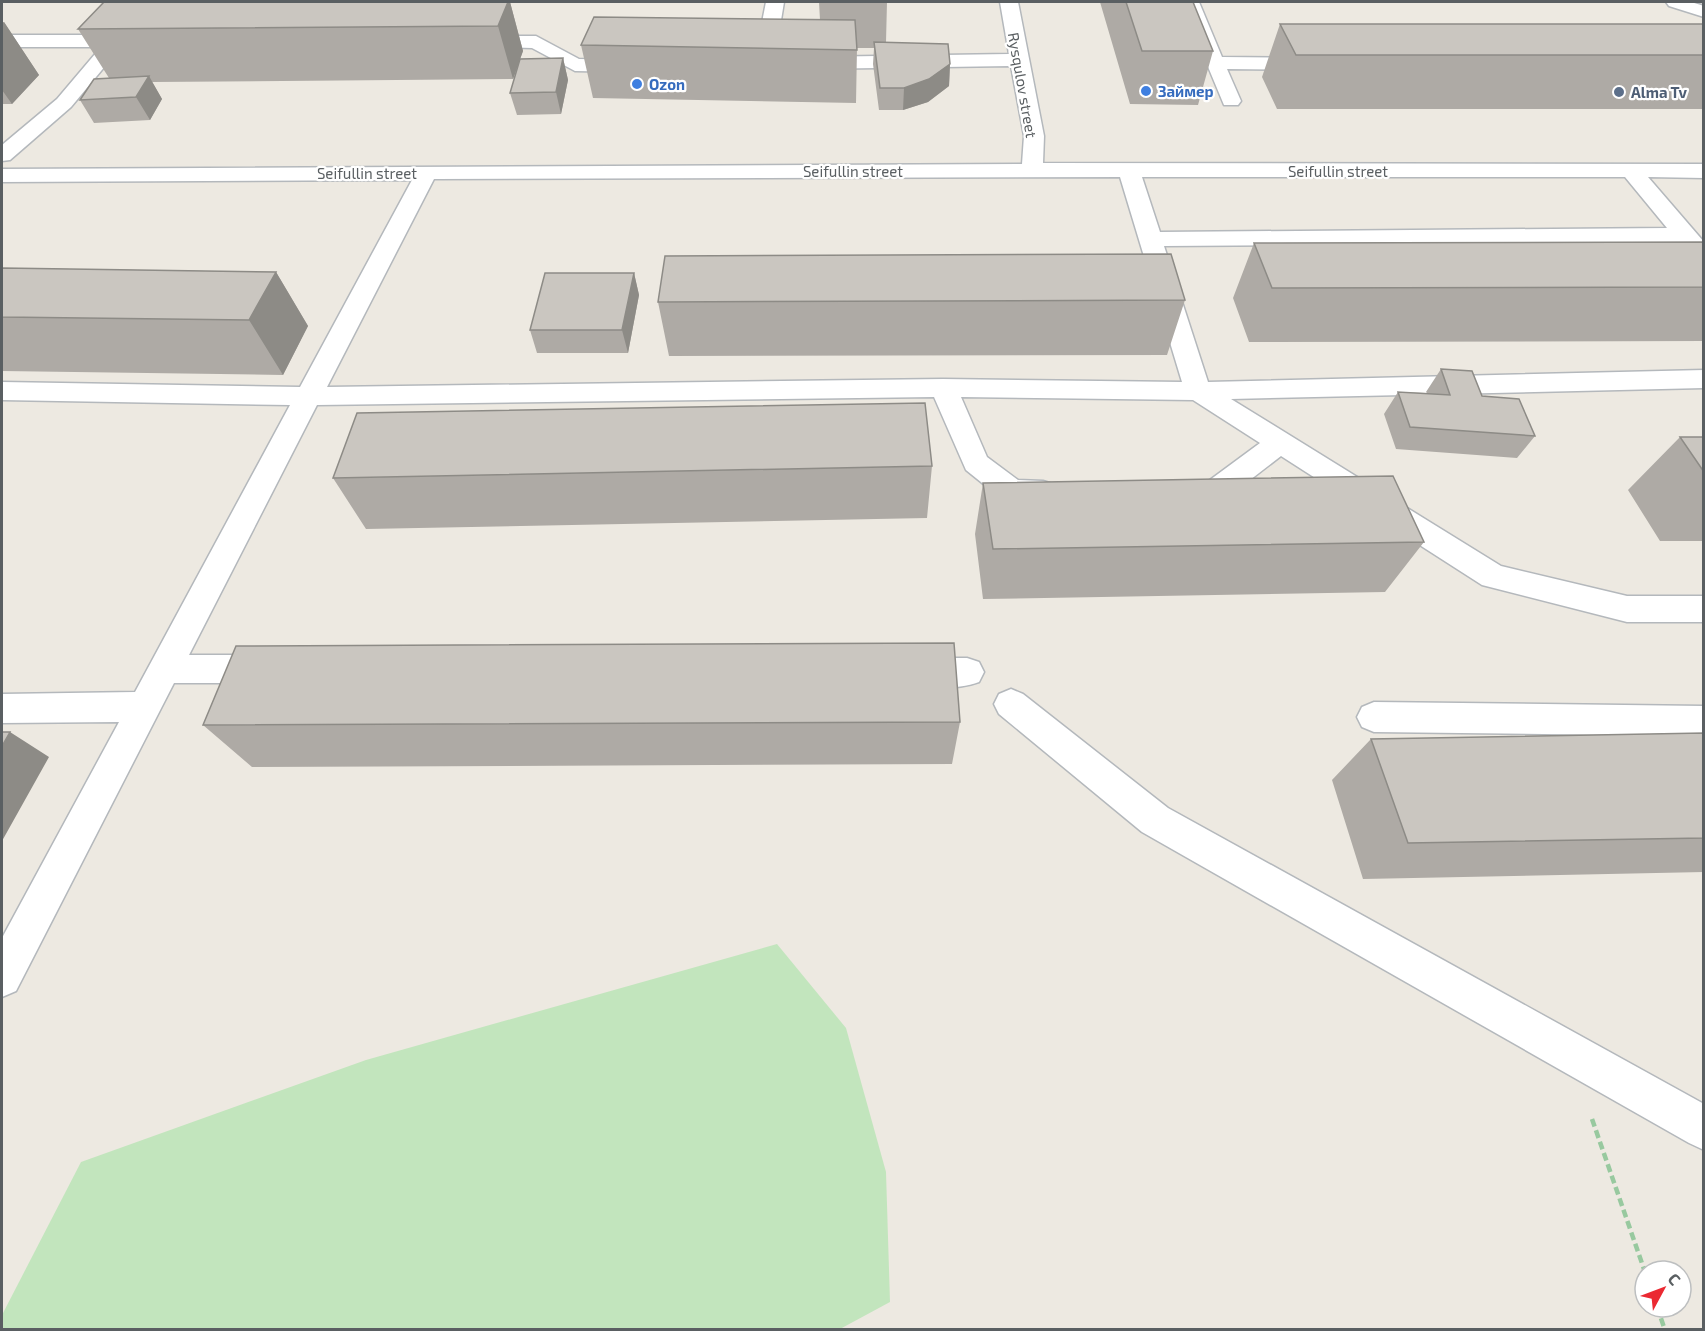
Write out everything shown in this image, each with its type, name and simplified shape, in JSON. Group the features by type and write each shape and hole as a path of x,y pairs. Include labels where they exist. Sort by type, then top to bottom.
{"street":[{"path":"775,2 755,66 1020,60"},
{"name":"Rysqulov street","path":"1009,2 1034,136 1032,170"},
{"path":"1190,2 1231,101"},
{"path":"1675,2 1704,12"},
{"path":"2,155 64,104 119,33"},
{"path":"2,41 93,42 119,33 152,42"},
{"path":"464,42 536,42 575,65 644,66"},
{"path":"1215,63 1323,64"},
{"name":"Seifullin street","path":"2,175 1032,170 1704,171"},
{"path":"1129,170 1198,391 1493,576 1627,609 1704,609"},
{"path":"2,977 423,182 424,172"},
{"path":"1632,172 1704,257"},
{"path":"1151,239 1685,235"},
{"path":"2,391 308,396 943,388 1198,391 1704,379"},
{"path":"943,388 976,463 1012,491 1069,493"},
{"path":"1171,498 1205,499 1281,442"},
{"path":"166,669 297,669"},
{"path":"883,671 967,672"},
{"path":"1011,704 1155,820 1704,1128"},
{"path":"2,708 146,707"},
{"path":"1374,717 1704,721"}],"path":[{"path":"1570,1053 1641,1259"}],"green space":[{"path":"777,944 846,1028 886,1172 890,1302 840,1329 2,1329 2,1315 81,1162 366,1060"}],"building":[{"path":"104,2 508,2 498,26 78,29"},
{"path":"1126,2 1193,2 1213,51 1142,51"},
{"path":"594,17 855,20 857,50 581,45"},
{"path":"1280,24 1704,24 1704,55 1296,55"},
{"path":"874,42 948,44 950,64 929,79 904,88 880,88"},
{"path":"563,58 556,92 510,93 520,59"},
{"path":"149,76 136,97 80,100 94,79"},
{"path":"1704,242 1704,287 1272,288 1254,243"},
{"path":"1171,254 1185,300 658,302 665,256"},
{"path":"2,268 276,272 249,320 2,317"},
{"path":"545,273 634,273 622,330 530,330"},
{"path":"1441,369 1472,371 1482,396 1519,399 1535,436 1410,427 1398,392 1450,395"},
{"path":"925,403 932,466 333,478 357,413"},
{"path":"1680,437 1704,437 1704,472"},
{"path":"1393,476 1424,542 993,549 983,483"},
{"path":"954,643 960,722 203,725 236,646"},
{"path":"2,732 10,732 2,746"},
{"path":"1704,733 1704,838 1408,843 1371,739"}],"place":[{"name":"Ozon","path":"637,84"},
{"name":"Займер","path":"1146,91"},
{"name":"Alma Tv","path":"1619,92"}]}
